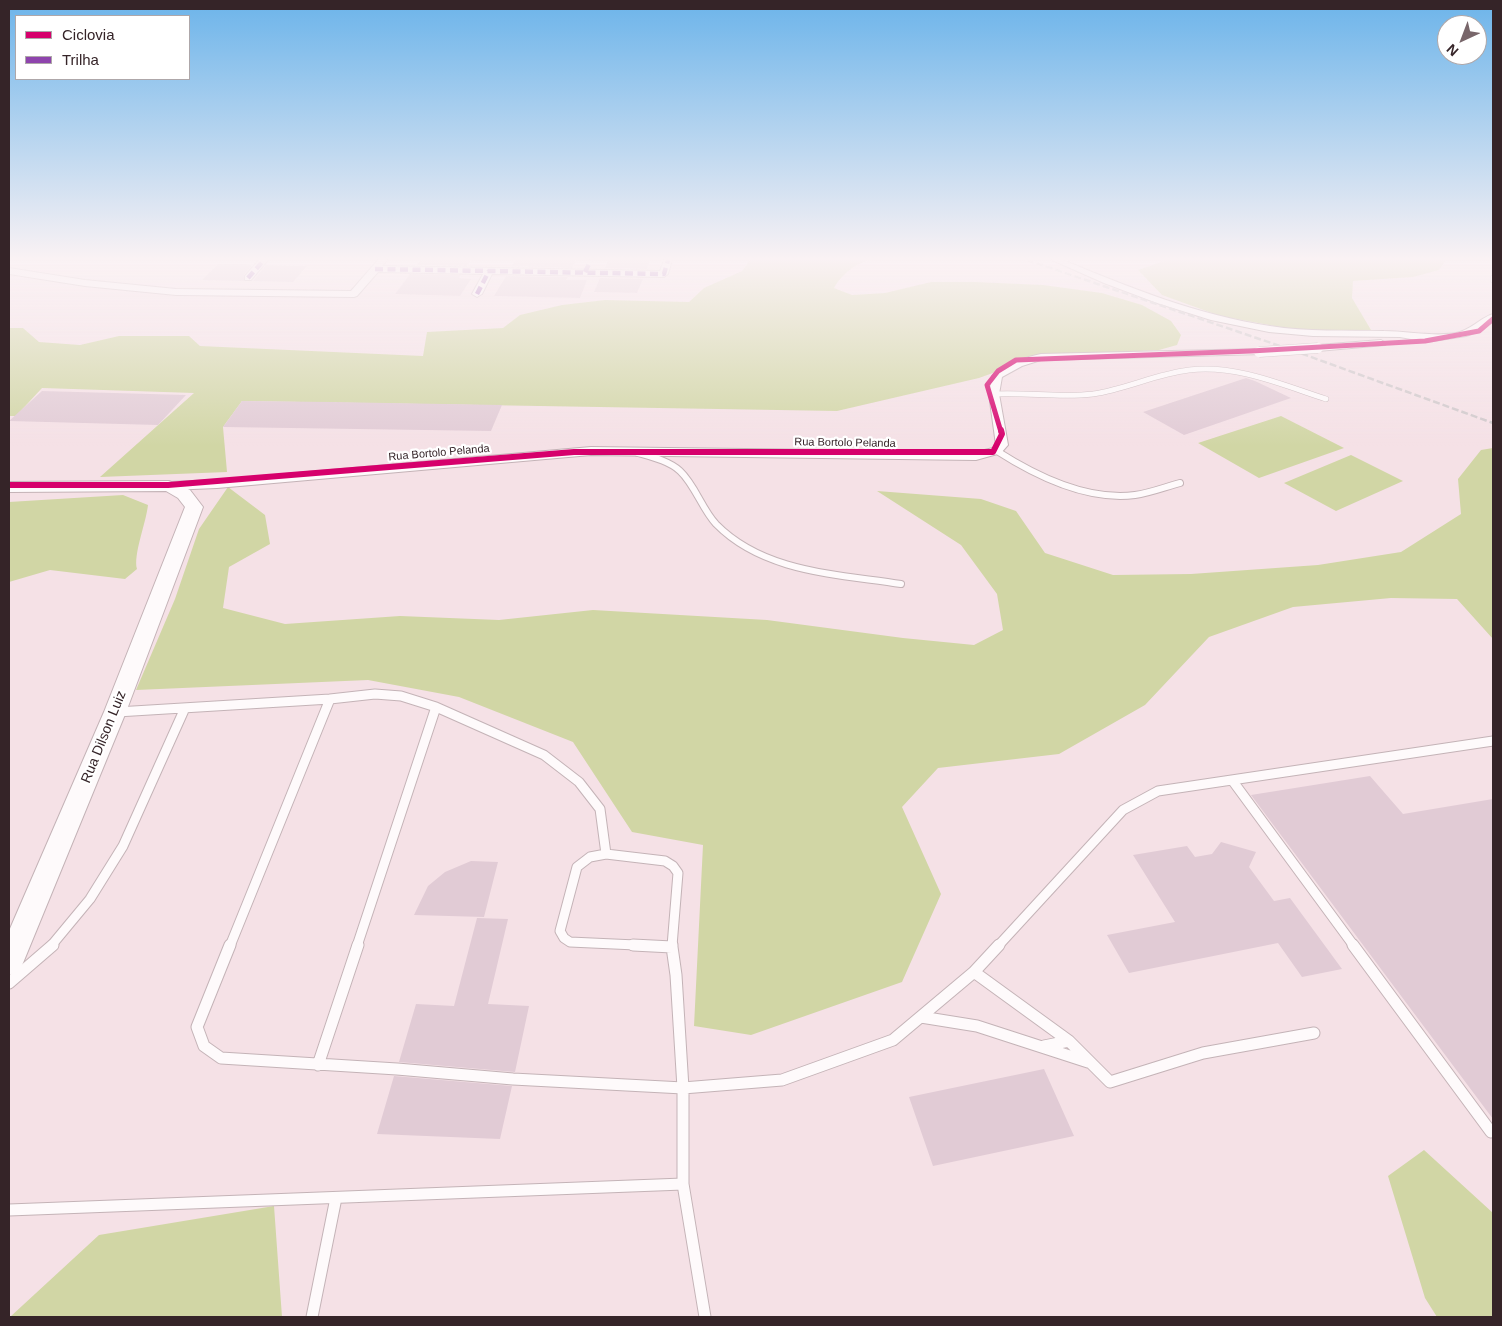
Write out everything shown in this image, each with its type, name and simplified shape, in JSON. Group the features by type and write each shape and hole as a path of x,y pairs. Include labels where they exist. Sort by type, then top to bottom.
{"street":[{"path":"1232,322 1288,331 1324,334 1390,334 1437,338"},
{"path":"997,451 1002,445 994,394 998,376 1011,367 1041,358 1259,352 1318,348 1465,334 1477,330 1487,322"},
{"name":"Rua Bortolo Pelanda","path":"9,487 217,484 591,451 976,456 997,451"},
{"path":"169,486 184,494 194,508 204,493 217,484"},
{"name":"Rua Dilson Luiz","path":"9,963 115,712 194,508"}],"lane":[{"path":"994,394 1013,392 1061,396 1083,395 1190,370 1251,376 1326,399"},
{"path":"627,450 663,460 673,465 681,472 716,524 743,545 768,558 790,567 901,584"},
{"path":"997,451 1013,462 1088,492 1134,495 1180,483"},
{"path":"115,712 330,699 375,694 401,696 436,707 544,755 579,782 600,809 606,854"},
{"path":"330,699 197,1028 204,1046 221,1058 396,1069 514,1080 683,1088 782,1080 893,1040 974,972 1122,810 1158,791 1493,741"},
{"path":"318,1065 436,707"},
{"path":"9,983 55,944 90,899 123,846 185,708"},
{"path":"1232,780 1491,1132"},
{"path":"672,947 570,942 564,938 560,931 577,866 590,857 606,854 665,861 673,866 678,873 672,947 676,975 683,1088 683,1184 705,1317"},
{"path":"974,972 1069,1041 1110,1082 1203,1053 1314,1033"},
{"path":"920,1017 977,1026 1090,1063"},
{"path":"1042,1046 1069,1041"},
{"path":"9,1210 683,1184"},
{"path":"312,1317 336,1198"}],"green space":[{"path":"511,322 1172,322 1181,335 1177,345 1159,350 1040,356 979,378 837,411 242,401 223,427 227,472 100,477 194,393 42,388 16,416 9,416 9,328 23,328 39,342 80,345 119,336 189,336 200,346 423,356 427,332 503,328"},
{"path":"1252,322 1366,322 1371,330 1302,331"},
{"path":"1281,416 1344,448 1259,478 1198,443"},
{"path":"1493,448 1493,639 1457,599 1391,598 1293,607 1209,637 1145,705 1059,754 938,768 902,807 941,894 902,982 751,1035 694,1026 703,845 632,832 573,742 459,697 368,680 136,690 175,599 199,529 228,487 265,515 270,544 229,567 223,608 285,624 400,616 499,620 593,610 767,620 903,638 974,645 1003,630 997,594 961,545 877,491 981,499 1016,511 1045,553 1113,575 1191,574 1318,565 1401,552 1461,514 1458,479 1481,450"},
{"path":"1351,455 1403,481 1336,511 1284,483"},
{"path":"123,495 148,505 138,547 137,569 125,579 50,570 9,582 9,502"},
{"path":"1424,1150 1493,1213 1493,1317 1437,1317 1425,1298 1388,1176"},
{"path":"274,1206 282,1317 10,1317 99,1235"}],"building":[{"path":"1246,378 1291,398 1184,435 1143,412"},
{"path":"42,391 186,395 158,425 9,421"},
{"path":"242,401 502,405 491,431 223,427"},
{"path":"1370,776 1403,814 1493,799 1493,1119 1251,795"},
{"path":"1221,842 1256,852 1249,867 1274,901 1290,898 1342,969 1302,977 1278,943 1129,973 1107,935 1175,922 1133,855 1187,846 1195,857 1212,854"},
{"path":"471,861 498,862 484,917 414,915 428,886 445,872"},
{"path":"477,918 508,919 488,1004 529,1006 515,1072 399,1062 416,1004 454,1006"},
{"path":"1044,1069 1074,1136 933,1166 909,1097"},
{"path":"394,1076 512,1086 500,1139 377,1134"}],"railway":[{"path":"1209,322 1493,423"}],"cycle path":[{"path":"9,485 168,485 574,452 993,452 1002,434 987,385 998,371 1016,360 1251,351 1425,341 1479,331 1490,322"}]}
